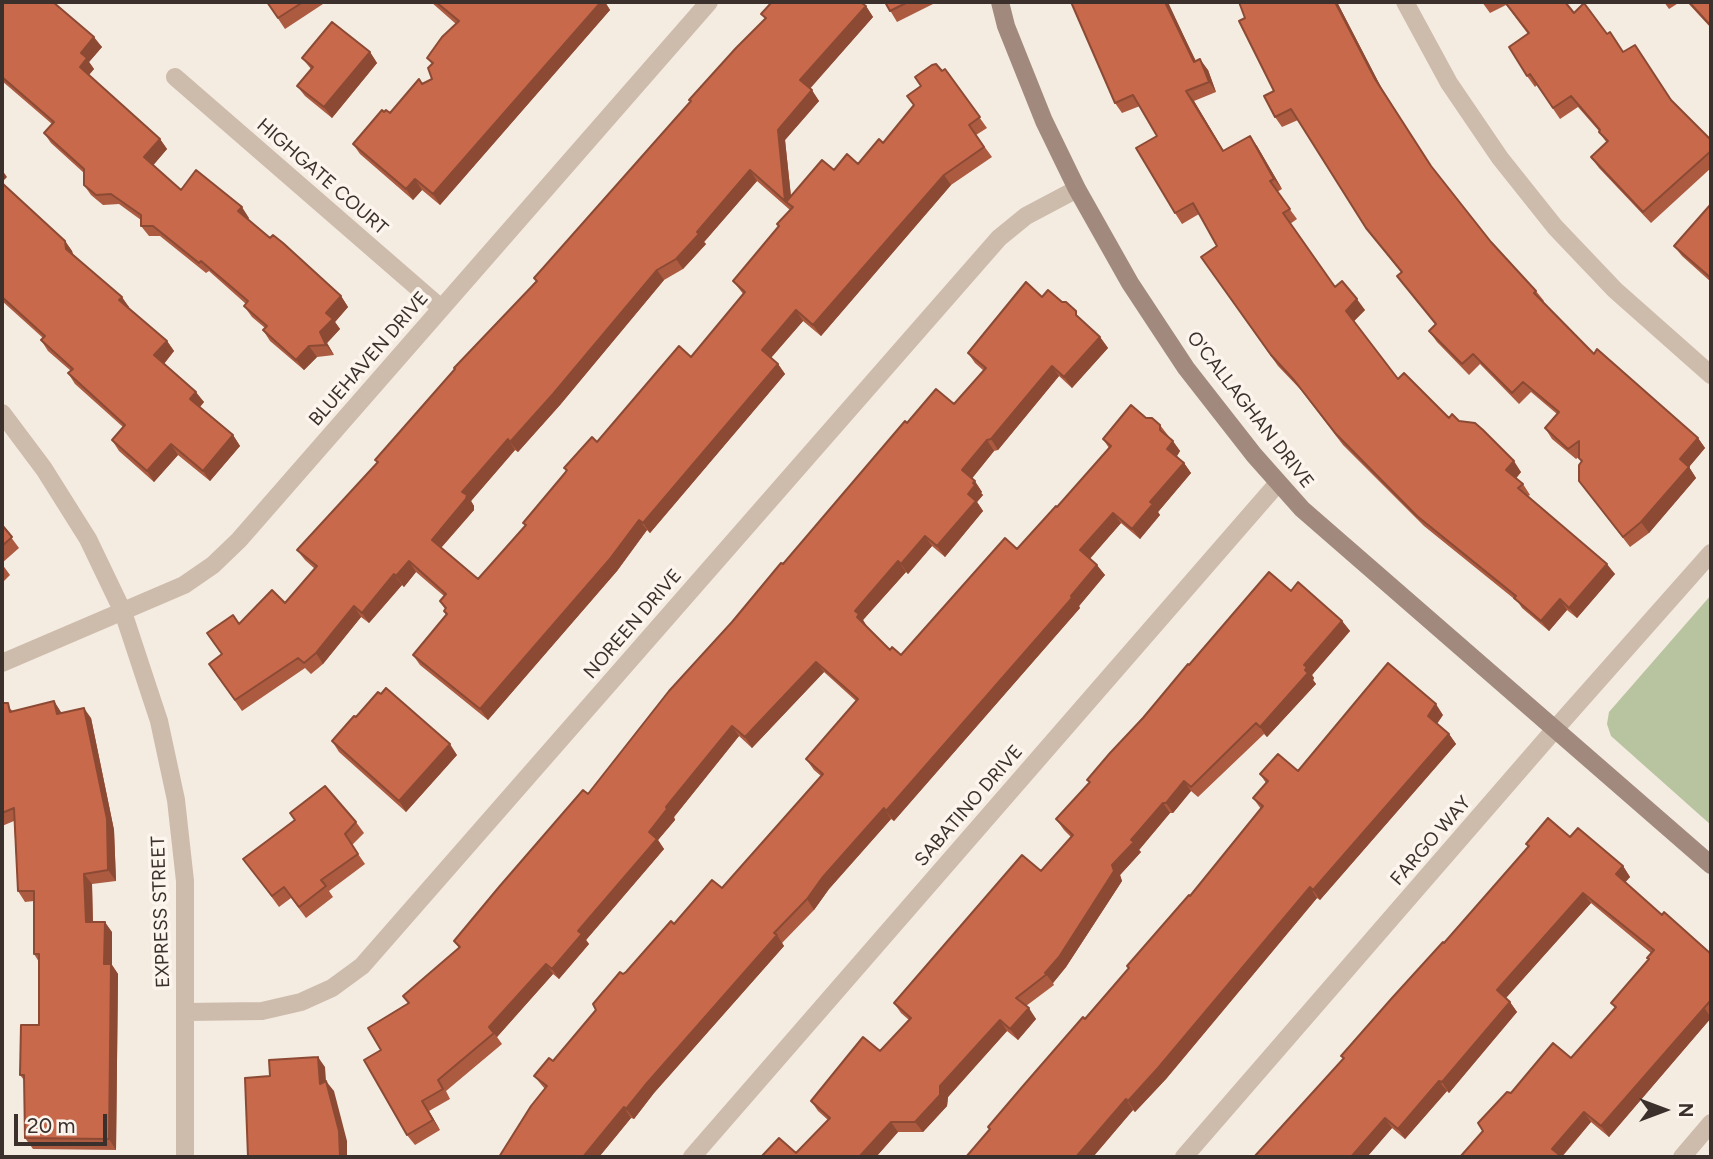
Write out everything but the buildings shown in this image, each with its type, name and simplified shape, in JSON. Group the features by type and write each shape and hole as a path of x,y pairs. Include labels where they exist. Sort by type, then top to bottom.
{"street":[{"name":"BLUEHAVEN DRIVE","path":"2,663 184,585 213,565 239,540 709,2"},
{"name":"O'CALLAGHAN DRIVE","path":"1000,2 1006,26 1044,121 1077,189 1130,283 1186,368 1278,483 1302,509 1711,865"},
{"path":"1405,2 1449,83 1500,158 1555,227 1615,290 1711,375"},
{"name":"HIGHGATE COURT","path":"175,77 441,308"},
{"name":"NOREEN DRIVE","path":"186,1012 262,1011 301,1002 332,988 362,966 999,238 1026,216 1077,189"},
{"name":"EXPRESS STREET","path":"2,413 44,469 88,539 123,612 159,720 176,800 185,881 185,1157"},
{"name":"SABATINO DRIVE","path":"692,1157 1278,483"},
{"name":"FARGO WAY","path":"1184,1157 1711,553"},
{"path":"1682,1157 1711,1123"}],"green space":[{"path":"1711,595 1711,825 1611,736 1607,724 1609,712"}]}
